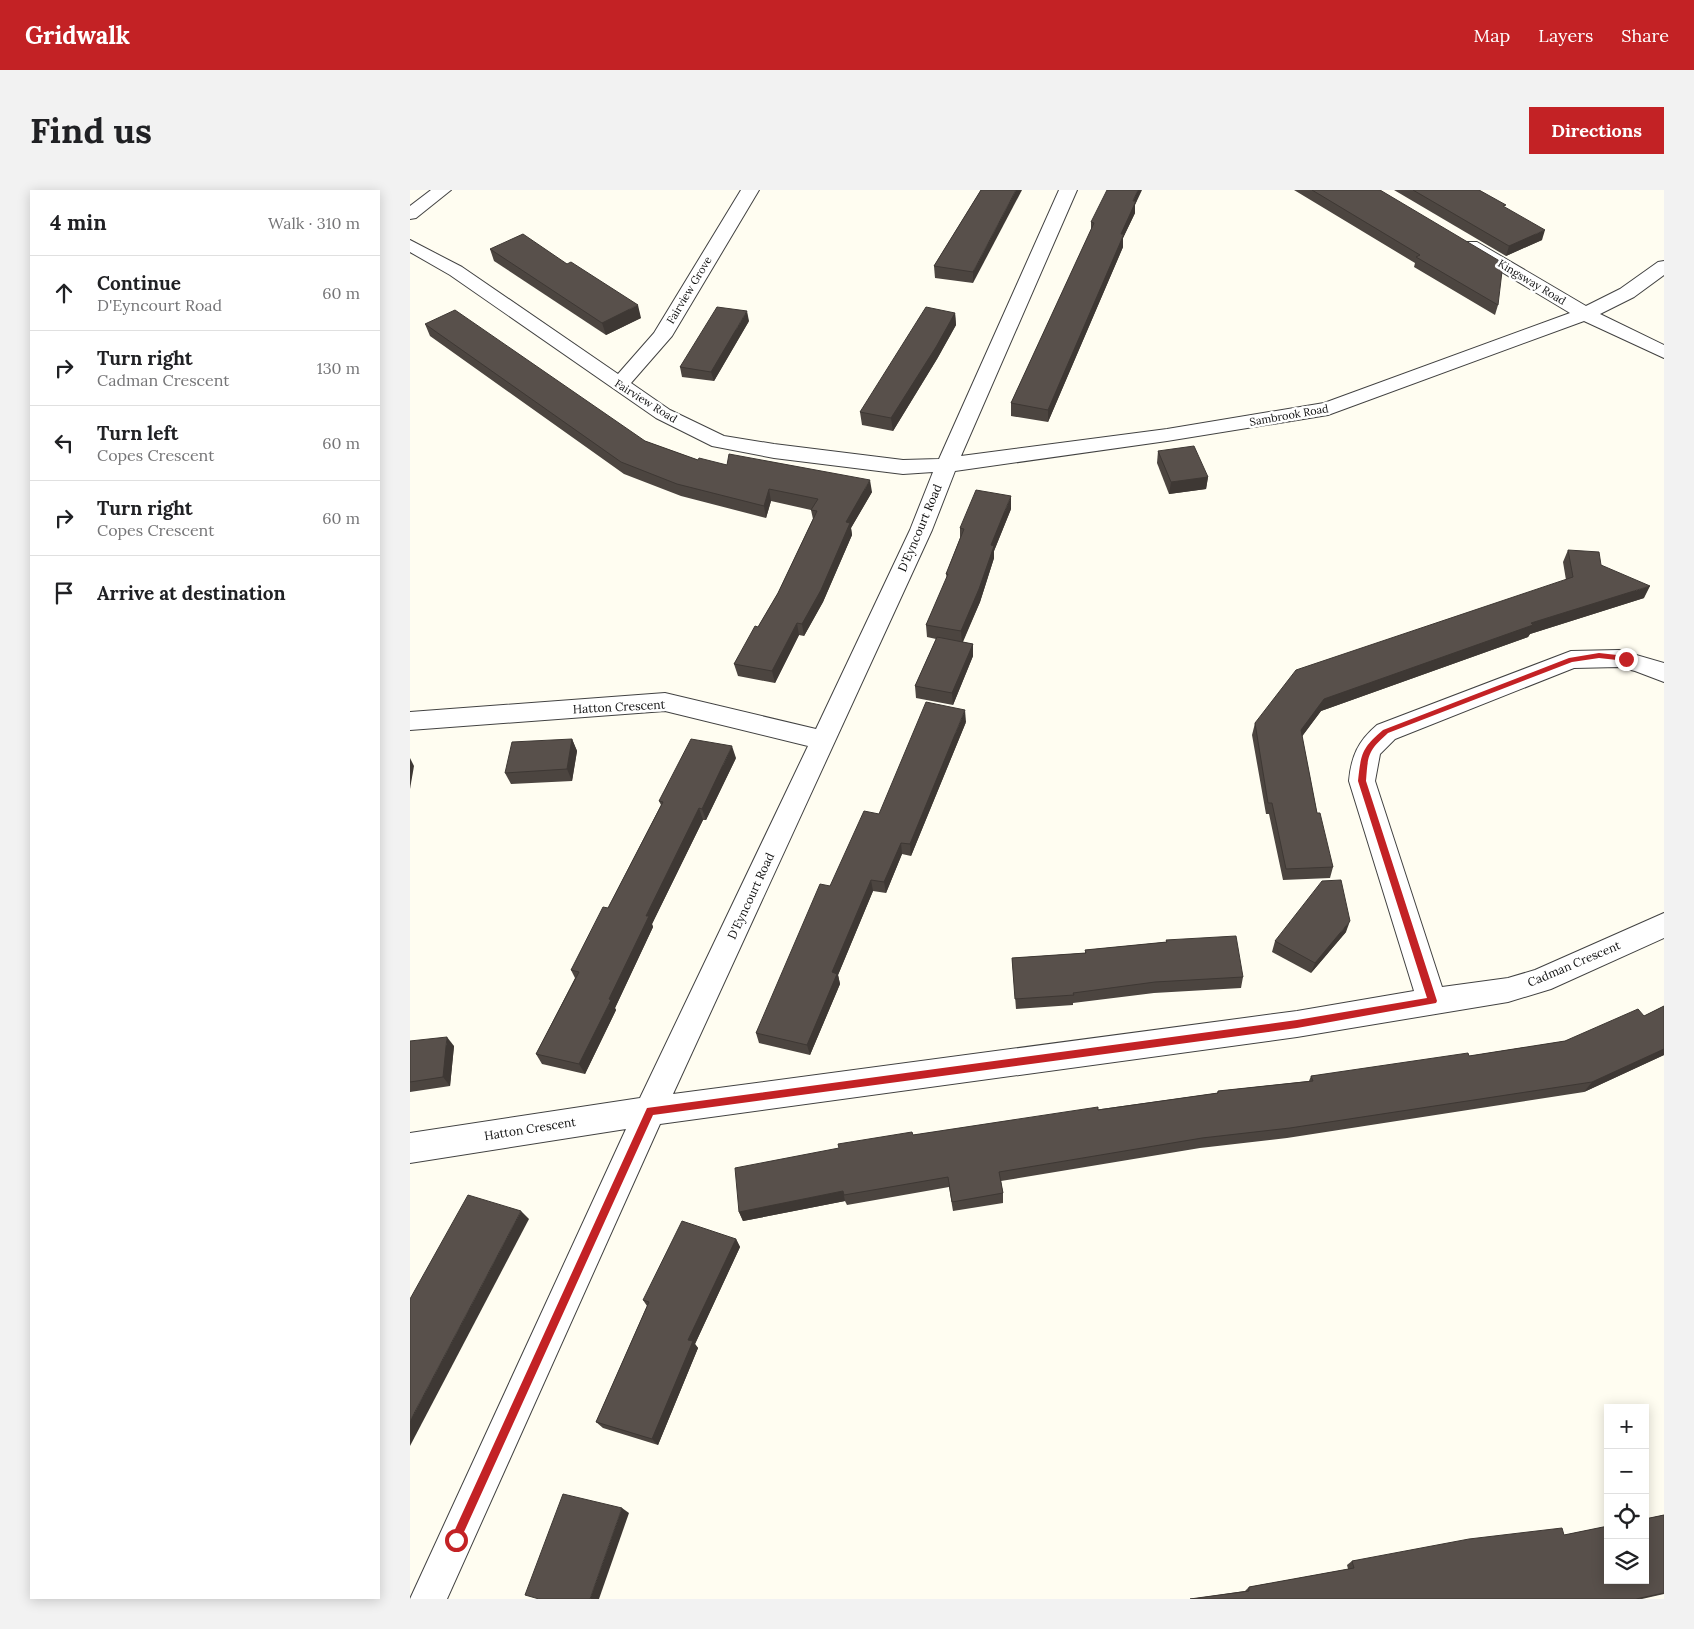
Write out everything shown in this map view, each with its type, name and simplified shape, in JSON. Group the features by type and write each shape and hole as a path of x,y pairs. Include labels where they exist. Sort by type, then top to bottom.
{"street":[{"path":"410,214 442,190"},
{"name":"Fairview Grove","path":"619,384 662,336 750,190"},
{"name":"D'Eyncourt Road","path":"428,1599 650,1111 922,530 947,465 1068,190"},
{"name":"Kingsway Road","path":"1459,239 1586,314 1664,352"},
{"name":"Fairview Road","path":"410,245 456,271 663,414 719,441 774,452 903,467 947,465"},
{"name":"Sambrook Road","path":"947,465 1167,436 1328,409 1586,314 1627,293 1664,266"},
{"path":"1432,1001 1362,781 1364,760 1369,746 1386,732 1571,660 1599,656 1626,659 1664,673"},
{"name":"Hatton Crescent","path":"410,721 664,702 824,740"},
{"name":"Cadman Crescent","path":"650,1111 1297,1024 1508,990 1541,980 1664,925"},
{"name":"Hatton Crescent","path":"410,1148 650,1111"}],"building":[{"path":"981,190 1016,190 973,272 934,266"},
{"path":"1107,190 1138,190 1133,201 1136,201 1121,234 1124,234 1048,410 1011,403 1094,223 1091,222"},
{"path":"1312,190 1380,190 1503,263 1498,305 1416,257 1420,255"},
{"path":"1413,190 1479,190 1545,230 1509,246"},
{"path":"523,234 567,264 571,262 638,305 602,323 490,249"},
{"path":"717,307 747,311 711,372 680,367"},
{"path":"926,307 955,313 936,347 891,418 860,412"},
{"path":"455,310 645,441 698,460 699,458 727,465 729,454 870,480 846,522 850,523 821,590 802,624 797,623 772,671 734,664 755,626 758,627 778,593 817,511 811,510 818,499 769,489 764,506 677,484 621,462 425,324"},
{"path":"1194,446 1208,477 1171,482 1158,451"},
{"path":"976,490 1011,496 991,545 994,546 979,589 961,631 926,625 948,574 946,574 964,529 960,528"},
{"path":"1568,550 1599,552 1601,565 1650,586 1531,623 1533,625 1324,699 1301,730 1317,813 1320,813 1333,867 1286,869 1272,803 1268,803 1255,723 1296,670 1573,577"},
{"path":"937,637 973,644 952,693 915,686"},
{"path":"926,702 965,710 910,844 901,843 884,882 871,880 832,972 837,974 807,1045 756,1033 820,884 830,886 864,811 879,814"},
{"path":"572,739 567,769 505,773 512,742"},
{"path":"691,739 732,746 702,809 699,808 646,916 649,916 609,999 611,1000 579,1064 536,1054 579,972 571,970 603,907 608,908 663,802 659,801"},
{"path":"1341,880 1350,921 1315,963 1275,941 1322,881"},
{"path":"1236,936 1243,977 1155,982 1073,993 1074,995 1015,999 1012,958 1086,953 1085,950 1167,942 1166,940"},
{"path":"1664,1006 1664,1049 1592,1082 1290,1128 1202,1138 999,1172 1003,1193 952,1202 948,1177 844,1195 843,1191 739,1212 735,1168 839,1148 838,1144 912,1132 913,1135 1098,1107 1098,1110 1218,1093 1218,1091 1313,1081 1311,1076 1468,1053 1469,1056 1565,1041 1638,1009 1644,1016"},
{"path":"447,1037 443,1077 410,1082 410,1041"},
{"path":"468,1195 521,1211 410,1421 410,1299"},
{"path":"682,1221 736,1239 688,1340 693,1341 652,1439 596,1422 649,1302 643,1300"},
{"path":"563,1494 622,1508 590,1599 539,1599 525,1595"},
{"path":"1664,1515 1664,1593 1636,1599 1190,1599 1249,1591 1249,1587 1354,1568 1352,1561 1469,1539 1562,1528 1564,1535 1604,1527 1604,1584 1649,1584 1649,1518"}],"route":[{"path":"456,1540 650,1111 1297,1024 1432,1001 1362,781 1364,760 1369,746 1386,732 1571,660 1599,656 1626,659"}]}
